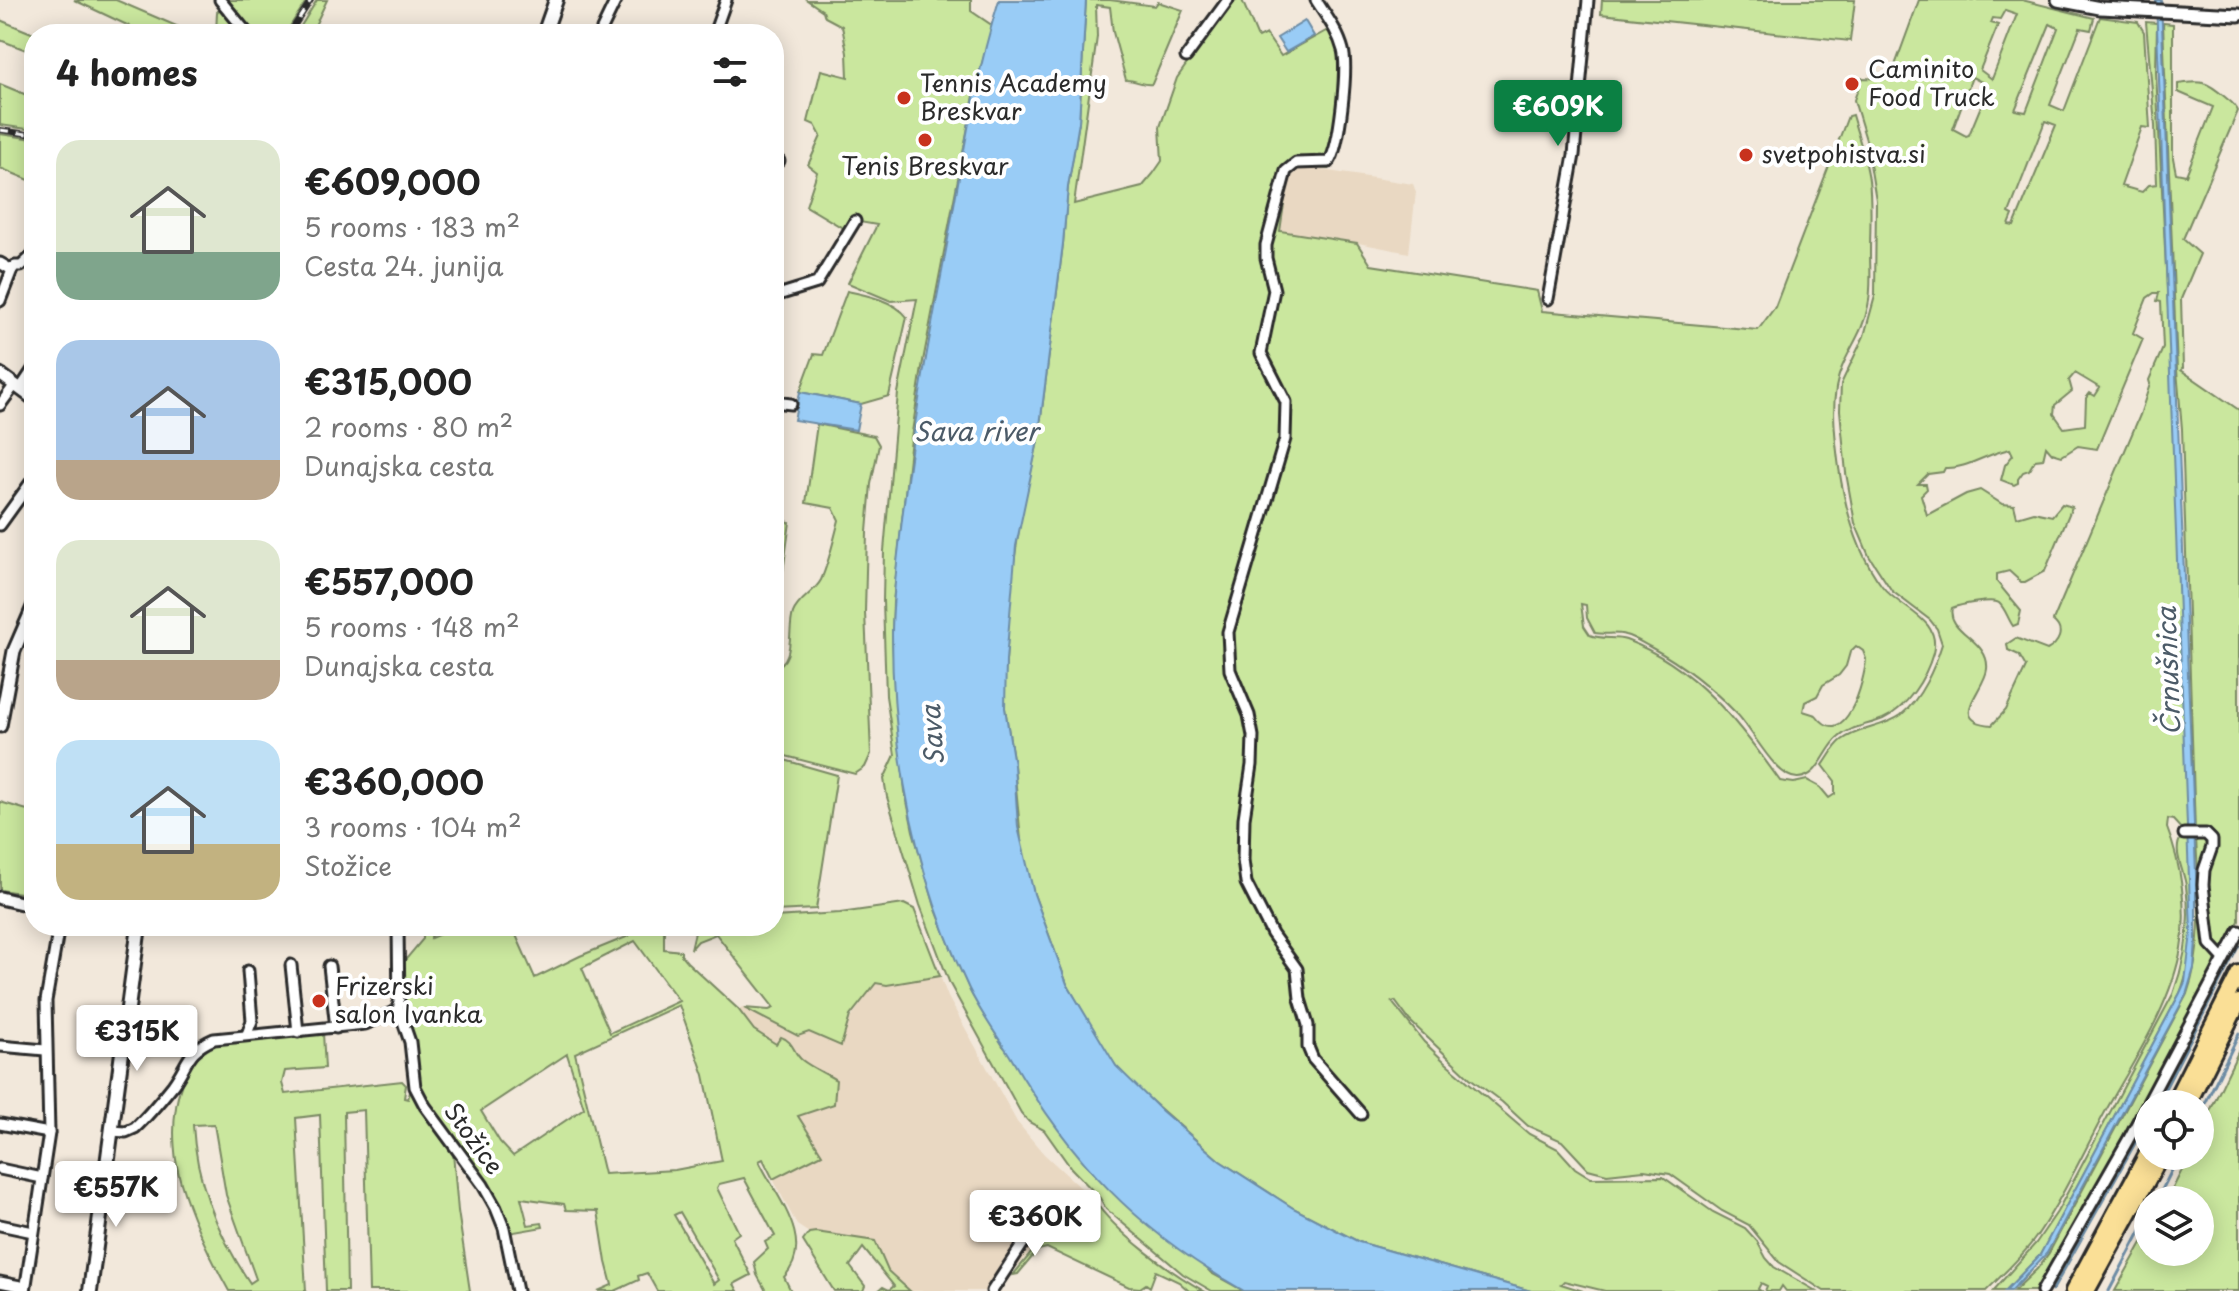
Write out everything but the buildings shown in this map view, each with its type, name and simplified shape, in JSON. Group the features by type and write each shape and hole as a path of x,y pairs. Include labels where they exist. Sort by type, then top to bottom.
{"main road":[{"path":"548,24 556,0"},
{"path":"90,1291 135,936"},
{"path":"2180,1090 2239,973"},
{"path":"2195,1090 2239,1002"},
{"path":"2073,1291 2138,1170"},
{"path":"2087,1291 2153,1170"}],"street":[{"path":"220,0 240,24"},
{"path":"604,24 616,0"},
{"path":"718,24 726,0"},
{"path":"1186,57 1228,0"},
{"path":"1316,0 1337,32 1344,54 1338,133 1329,162 1296,163 1286,171 1266,245 1274,290 1261,353 1286,402 1286,428 1227,644 1230,670 1249,715 1253,736 1244,818 1246,883 1272,934 1297,969 1300,999 1308,1025 1308,1047 1313,1059 1361,1114"},
{"path":"1548,299 1574,155 1588,0"},
{"path":"2058,0 2100,8 2239,15"},
{"path":"784,293 817,283 855,221"},
{"path":"0,263 12,270"},
{"path":"0,301 12,270 24,263"},
{"path":"0,374 24,393"},
{"path":"0,405 24,380"},
{"path":"784,403 791,404"},
{"path":"0,525 24,492"},
{"path":"0,726 3,688 24,628"},
{"path":"2184,834 2209,836 2212,843 2203,878 2210,944 2223,958"},
{"path":"0,898 24,904"},
{"path":"2042,1291 2128,1140 2239,931"},
{"path":"0,1282 25,1289 49,1133 45,1050 48,982 57,936"},
{"name":"Stožice","path":"398,936 399,1010 410,1042 412,1072 420,1098 496,1208 504,1228 517,1291"},
{"path":"291,965 298,1032"},
{"path":"329,966 336,1028"},
{"path":"247,1034 252,1021 248,971"},
{"path":"112,1131 126,1132 135,1128 176,1081 189,1055 214,1039 365,1024 399,1010"},
{"path":"0,1046 45,1050"},
{"path":"0,1124 49,1133"},
{"path":"0,1169 42,1178"},
{"path":"992,1291 1049,1204"},
{"path":"0,1225 33,1232"}],"shaded area":[{"path":"1296,166 1413,184 1416,192 1409,253 1280,231 1289,170"},
{"path":"940,976 948,997 1017,1122 1044,1154 1094,1200 1087,1210 1074,1202 1012,1273 1002,1269 985,1291 910,1291 888,1271 875,1241 809,1233 797,1225 773,1179 822,1154 797,1115 831,1106 792,1044 786,1038 776,1044 754,1030 738,1009 744,1008 798,1035 847,1023 876,983 887,985"}],"green space":[{"path":"74,0 116,0 172,24 125,24"},
{"path":"225,0 307,0 291,24 244,24"},
{"path":"317,0 327,0 316,24 302,24"},
{"path":"807,0 971,0 971,11 993,26 977,80 923,361 893,602 895,701 905,791 935,907 971,993 1003,1046 1211,1273 1244,1291 1212,1291 1183,1274 1106,1209 1044,1130 1029,1122 1021,1113 950,984 920,905 884,779 895,755 886,696 883,601 884,551 898,393 917,299 891,301 848,283 877,225 860,222 853,234 806,206 817,172 808,165 821,136 815,125 808,122 821,70 848,77 842,26 825,17 823,11"},
{"path":"1086,0 1155,6 1158,2 1183,10 1152,84 1149,84 1126,80 1113,32 1110,7 1096,5 1097,37 1074,204 1142,187 1153,174 1162,161 1160,127 1177,78 1232,0 1242,0 1258,38 1266,34 1281,56 1326,31 1334,33 1337,50 1338,101 1328,169 1296,166 1289,170 1280,231 1357,243 1371,265 1537,291 1542,311 1758,330 1775,307 1848,116 1852,115 1869,180 1870,286 1864,322 1842,367 1835,391 1837,456 1849,514 1859,545 1873,573 1889,594 1925,622 1931,631 1933,653 1926,672 1900,708 1883,719 1849,730 1834,742 1812,773 1798,778 1781,771 1737,714 1707,686 1676,662 1635,639 1621,634 1595,633 1587,618 1586,605 1581,604 1584,626 1590,635 1626,640 1673,665 1714,698 1780,781 1794,783 1807,780 1820,787 1829,798 1835,794 1835,781 1823,765 1834,748 1856,732 1887,723 1901,715 1926,682 1942,644 1930,620 1892,591 1869,556 1855,523 1846,473 1840,410 1841,384 1864,336 1875,296 1876,200 1866,140 1854,100 1862,78 1890,79 1919,0 2022,0 2094,18 2091,30 2080,28 2050,105 2064,111 2100,17 2138,22 2144,32 2150,128 2142,127 2121,186 2142,192 2149,185 2157,184 2146,22 2157,23 2156,72 2176,466 2189,820 2188,830 2183,831 2168,819 2167,828 2182,887 2184,918 2181,948 2160,1013 2063,1192 2031,1244 1986,1291 1824,1291 1779,1262 1749,1225 1722,1211 1670,1174 1644,1170 1607,1174 1588,1169 1562,1141 1528,1126 1470,1078 1410,1021 1395,1001 1392,1002 1424,1042 1446,1063 1529,1134 1558,1149 1575,1168 1591,1178 1663,1177 1713,1212 1745,1228 1774,1267 1816,1291 1786,1291 1782,1286 1779,1291 1765,1291 1767,1286 1761,1283 1758,1289 1761,1291 1605,1291 1564,1281 1561,1284 1583,1291 1531,1291 1359,1242 1293,1208 1220,1161 1116,1066 1067,984 1034,894 1022,851 1005,708 1012,576 1021,516 1038,441 1068,187 1079,122","holes":["2005,10 2017,14 1992,79 1980,70 1998,25 1991,23 1993,18 2000,19","2050,24 2058,28 2026,112 2015,110","1972,77 1987,85 1988,89 1966,136 1953,129","2045,121 2056,125 2014,226 2009,225 2013,215 2009,213","2159,293 2157,301 2161,302 2163,348 2149,380 2140,415 2053,621 2059,629 2059,637 2047,650 2016,638 2007,644 2008,650 2019,655 2026,667 2006,710 1992,725 1978,722 1972,718 1970,711 1985,677 1986,659 1976,643 1955,624 1952,608 1976,602 1996,602 2013,626 2018,624 2021,611 1997,582 1997,574 2009,571 2025,582 2045,571 2072,507 2062,504 2052,516 2034,512 2017,517 2014,505 2002,504 1980,490 1927,515 1921,495 1927,489 1926,484 1918,484 1928,474 1943,472 1945,468 1961,466 2010,449 2013,455 2005,465 2001,480 2014,485 2035,460 2043,459 2046,446 2052,453 2062,456 2078,446 2097,449 2143,339 2133,333 2147,298","2075,373 2100,388 2095,396 2090,393 2086,398 2085,425 2064,428 2054,414 2055,405 2072,391 2069,380","1856,646 1863,651 1866,659 1862,682 1852,709 1836,726 1826,725 1816,715 1803,711 1805,702 1817,696 1823,685 1839,675 1846,666 1850,652"]},
{"path":"1602,0 1855,0 1850,41 1601,14"},
{"path":"222,7 236,24 216,24 217,12"},
{"path":"0,20 24,30 24,49 0,40"},
{"path":"2163,23 2173,24 2173,158 2176,173 2186,175 2213,107 2178,92 2178,84 2199,82 2208,85 2233,103 2238,111 2183,239 2200,254 2181,299 2181,370 2239,410 2239,921 2221,949 2214,945 2205,876 2216,846 2195,831 2182,429"},
{"path":"0,84 24,94 24,129 0,125"},
{"path":"0,134 24,138 24,178 0,168"},
{"path":"847,291 888,303 907,317 889,396 861,404 800,392 814,354 823,355"},
{"path":"817,424 874,436 879,445 871,484 865,612 871,754 865,767 855,774 784,756 784,660 790,645 791,620 795,608 821,580 839,520 833,508 806,503"},
{"path":"784,521 790,522 784,565"},
{"path":"784,760 837,775 816,909 784,911"},
{"path":"0,802 24,809 24,894 0,890"},
{"path":"2189,836 2192,936 2180,993 2040,1255 2005,1291 1993,1291 2036,1243 2057,1212 2173,994 2188,927 2186,886 2178,849 2181,837"},
{"path":"2196,836 2202,836 2209,842 2203,862 2210,949 2216,958 2212,973 2148,1090 2136,1090 2187,994 2196,956 2199,896"},
{"path":"904,904 914,909 940,976 887,985 876,983 850,1016 841,1046 809,1032 798,1036 744,1008 774,1008 718,936 784,936 784,916"},
{"path":"423,936 516,936 535,978 629,936 664,936 664,949 681,951 687,962 738,1009 754,1030 776,1044 781,1037 785,1039 802,1060 836,1080 834,1104 798,1116 822,1154 773,1179 763,1159 759,1161 783,1203 795,1234 793,1263 784,1277 791,1291 766,1291 757,1275 754,1262 768,1249 765,1242 775,1236 744,1178 719,1184 717,1188 739,1233 732,1238 751,1275 734,1284 738,1291 657,1291 647,1273 615,1291 598,1291 612,1285 598,1211 566,1210 564,1204 521,1198 528,1225 542,1223 543,1227 509,1233 491,1190 438,1120 420,1088 414,1045 401,996 401,965","holes":["635,941 679,1001 610,1033 582,968","679,1005 704,1075 722,1161 675,1170 604,1174 575,1053","567,1054 584,1108 513,1156 500,1142 481,1111","680,1212 719,1280 714,1284 674,1215"]},
{"path":"694,936 711,936 698,941 691,949"},
{"path":"323,1033 325,1068 285,1071 282,1083 285,1094 402,1081 406,1085 404,1098 408,1099 410,1092 413,1092 453,1153 470,1291 369,1291 364,1110 344,1112 347,1291 326,1291 320,1115 296,1118 306,1291 229,1291 190,1211 174,1146 176,1105 181,1086 200,1054 215,1043","holes":["214,1124 226,1195 256,1279 250,1283 228,1246 211,1208 199,1167 193,1125"]},
{"path":"2239,1050 2239,1291 2115,1291 2134,1257 2134,1266 2214,1266 2214,1186 2174,1186 2182,1170 2214,1170 2214,1103"},
{"path":"2134,1093 2134,1116 2046,1277 2037,1291 2014,1291 2049,1253"},
{"path":"1094,1200 1115,1225 1144,1250 1204,1291 1189,1291 1179,1282 1156,1271 1150,1287 1146,1284 1140,1288 1129,1287 1047,1248 1038,1250 1018,1274 1013,1275 1074,1201 1087,1210"},
{"path":"809,1233 875,1241 888,1271 910,1291 878,1291 894,1286 863,1248 850,1266 865,1286 863,1291 834,1291 803,1241"}],"water":[{"name":"Sava river","path":"999,0 1086,0 1079,122 1068,187 1038,441 1016,546 1005,708 1014,765 1018,827 1034,894 1067,984 1116,1066 1220,1161 1293,1208 1359,1242 1531,1291 1244,1291 1171,1244 1139,1218 1083,1161 1033,1094 983,1015 950,947 921,860 902,771 893,681 893,608 905,495 925,364 974,98"},
{"name":"Črnušnica","path":"2156,0 2161,0 2196,874 2194,968 2186,995 2047,1253 2011,1291 2005,1291 2040,1255 2180,993 2185,982 2191,933"},
{"path":"1305,21 1314,36 1286,52 1277,38"},
{"path":"800,392 861,404 856,430 794,420"}],"waterway":[{"path":"2164,1090 2239,945"},
{"path":"2212,1090 2239,1034"},
{"path":"2052,1291 2134,1145"},
{"path":"2164,1186 2172,1170"},
{"path":"2109,1291 2134,1244"},
{"name":"Črnušnica","path":"2017,1285 2028,1273"}],"railway":[{"path":"295,24 311,0"},
{"path":"0,130 24,134"}],"place":[{"name":"Caminito Food Truck","path":"1852,84"},
{"name":"Tennis Academy Breskvar","path":"904,98"},
{"name":"Tenis Breskvar","path":"925,140"},
{"name":"svetpohistva.si","path":"1746,155"},
{"name":"Frizerski salon Ivanka","path":"319,1001"}],"water label":[{"name":"Sava","path":"933,735"}]}
